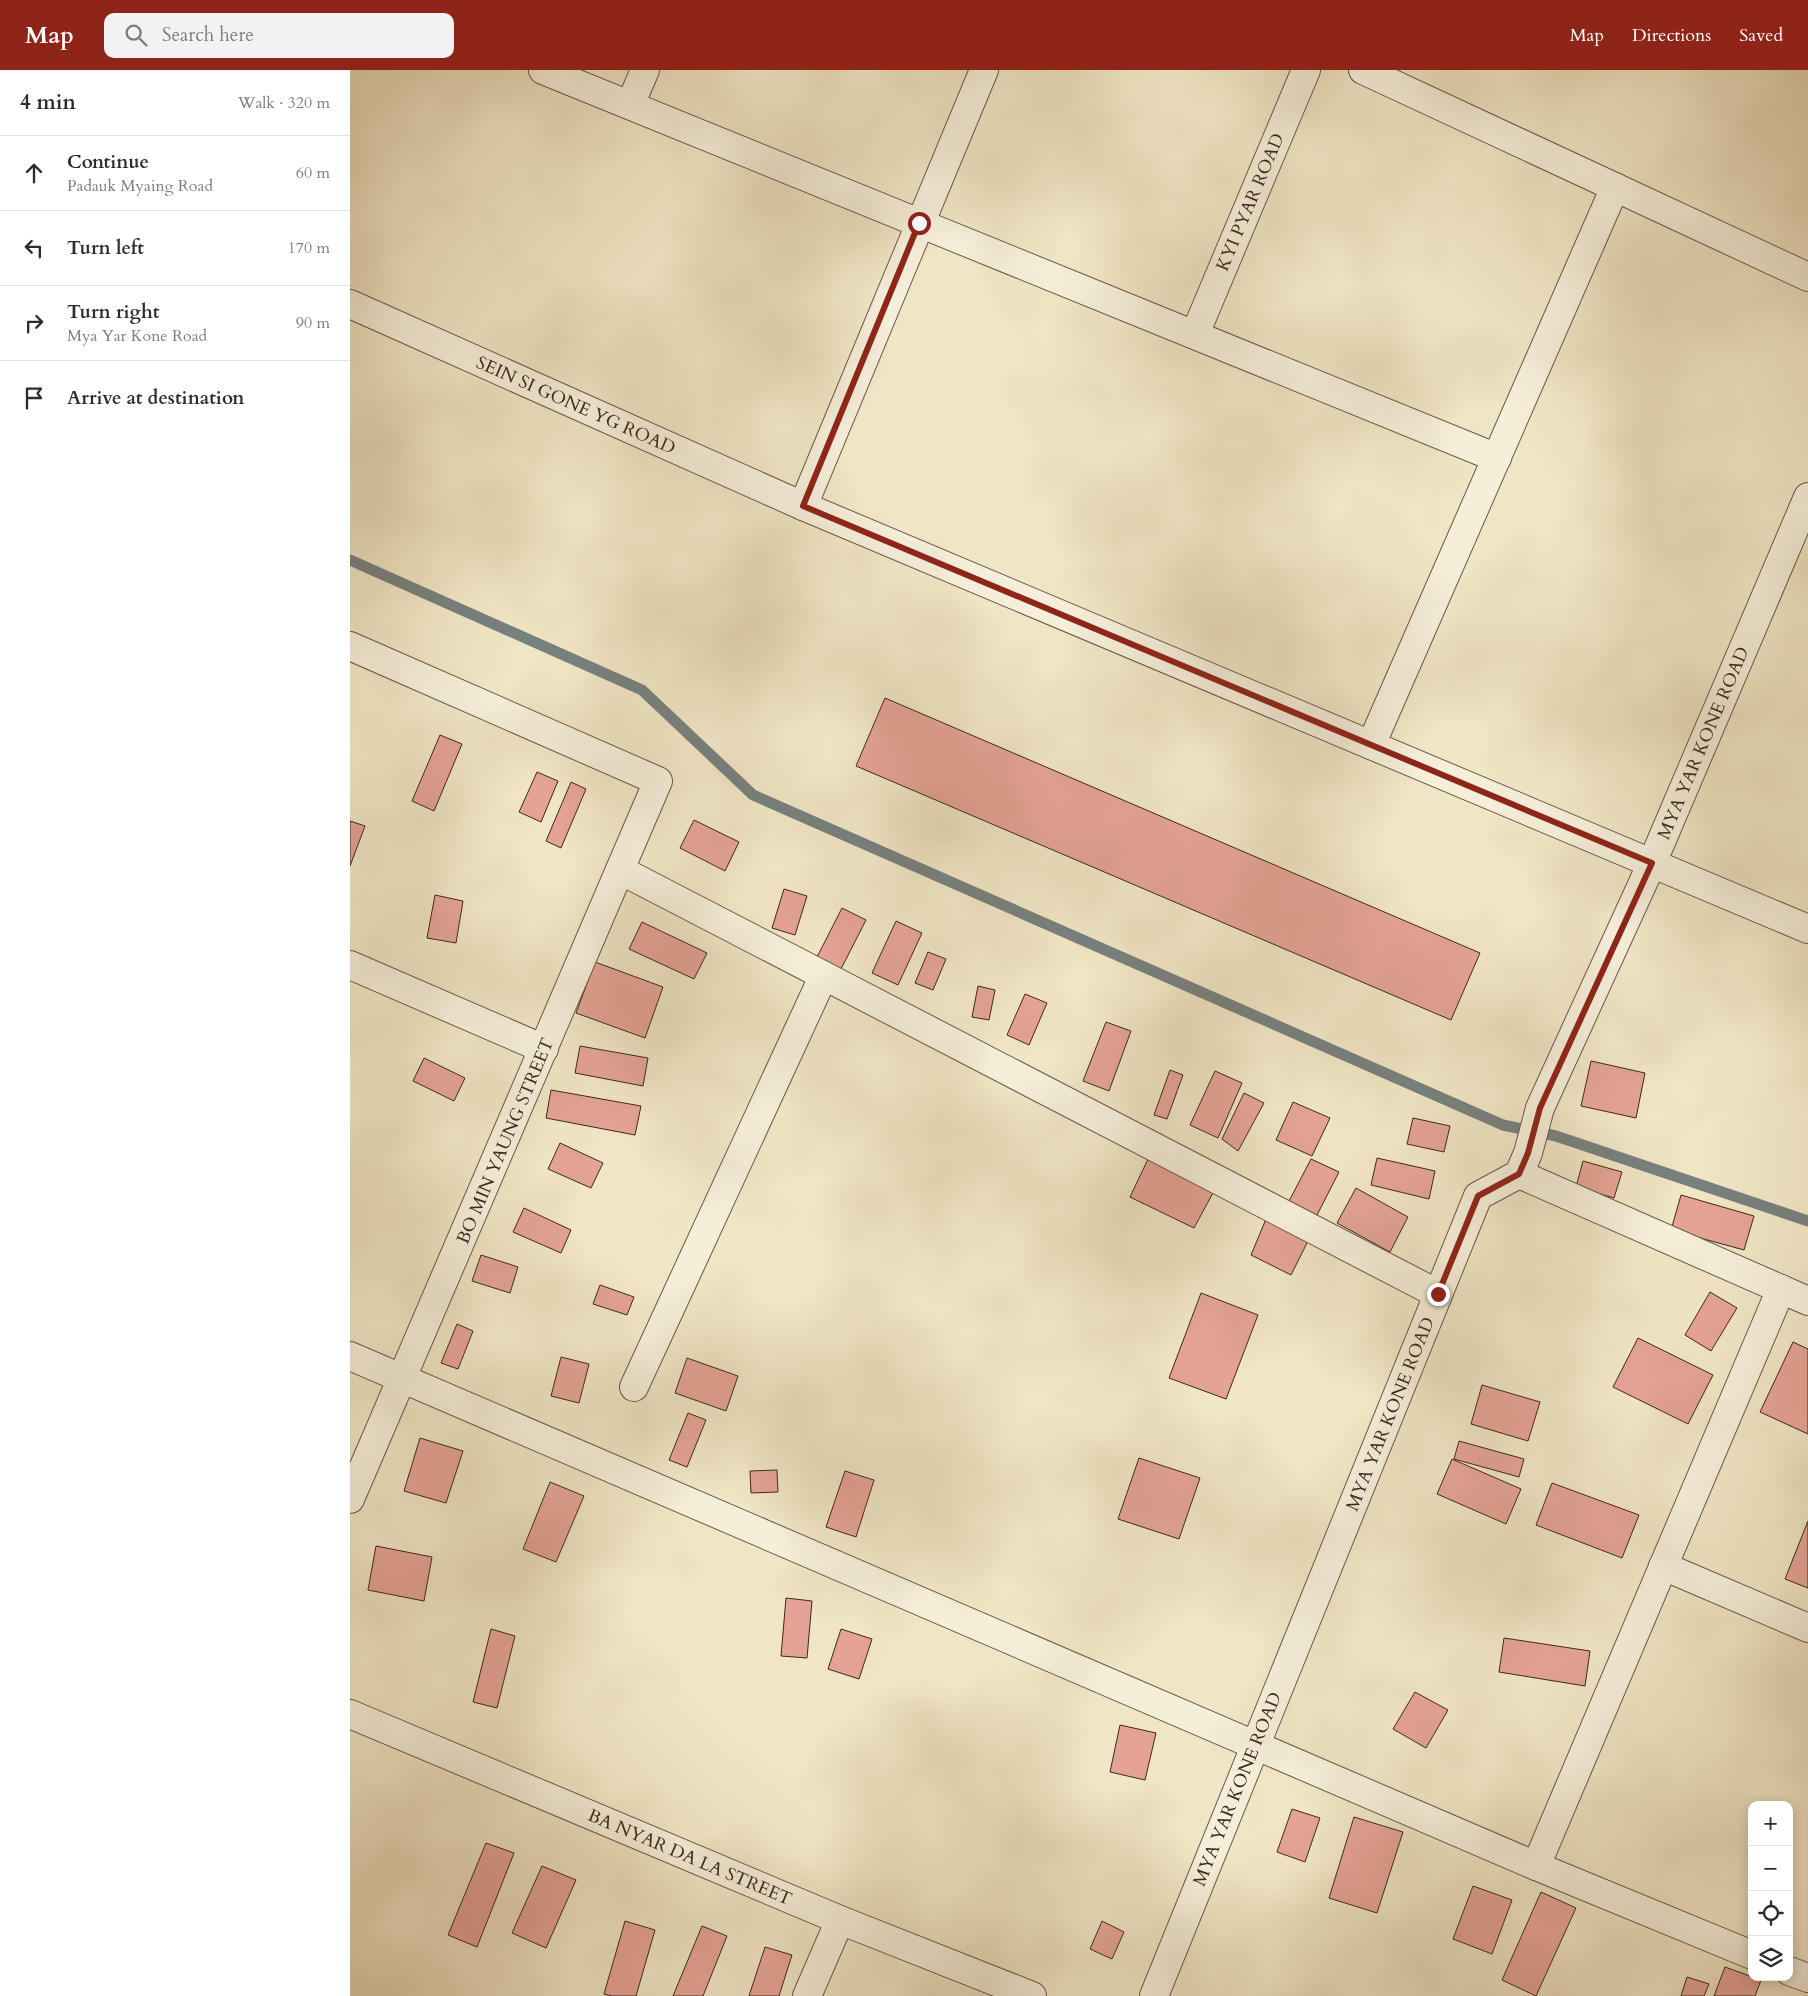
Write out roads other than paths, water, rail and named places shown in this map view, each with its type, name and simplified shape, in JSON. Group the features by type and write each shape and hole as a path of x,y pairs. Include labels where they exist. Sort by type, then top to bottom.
{"street":[{"path":"543,70 1497,458"},
{"path":"630,105 645,70"},
{"path":"803,506 984,70"},
{"name":"KYI PYAR ROAD","path":"1194,334 1306,70"},
{"path":"1362,70 1808,277"},
{"path":"1371,745 1615,187"},
{"name":"SEIN SI GONE YG ROAD","path":"350,304 803,506 1808,929"},
{"name":"MYA YAR KONE ROAD","path":"1154,1996 1478,1196 1524,1163 1540,1108 1652,863 1808,497"},
{"name":"BO MIN YAUNG STREET","path":"350,646 658,782 350,1499"},
{"path":"620,870 1438,1294"},
{"path":"350,965 544,1049"},
{"path":"634,1387 823,976"},
{"path":"1524,1163 1781,1289 1808,1300"},
{"path":"1536,1866 1781,1289"},
{"path":"350,1356 1536,1866 1748,1953"},
{"path":"1663,1566 1808,1628"},
{"name":"BA NYAR DA LA STREET","path":"350,1714 840,1920 1032,1996"},
{"path":"807,1996 840,1920"},
{"path":"1793,1972 1808,1978"}],"waterway":[{"path":"350,560 642,690 753,795 1503,1125 1556,1136 1808,1221"}]}
